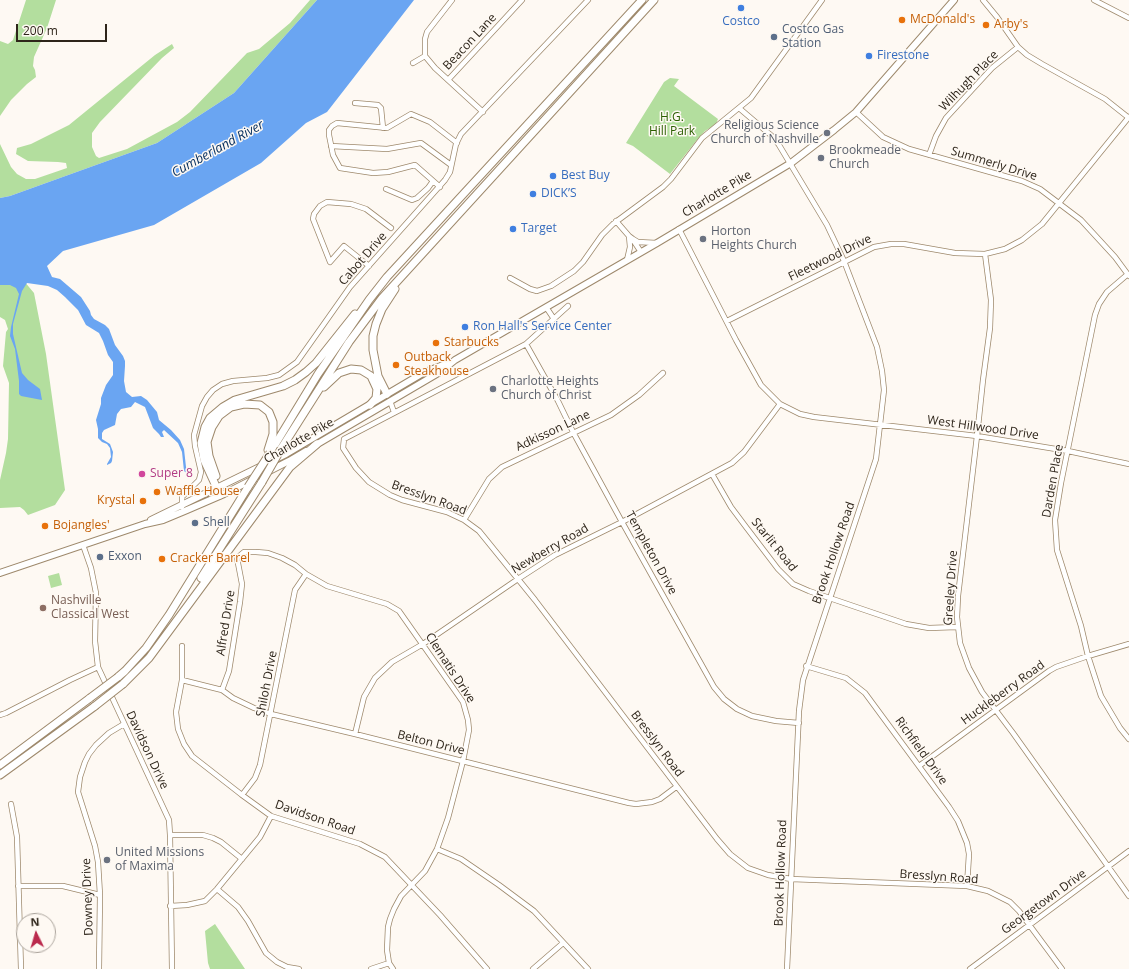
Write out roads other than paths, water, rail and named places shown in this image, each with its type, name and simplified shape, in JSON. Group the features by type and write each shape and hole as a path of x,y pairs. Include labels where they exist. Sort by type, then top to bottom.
{"highway":[{"path":"0,765 125,671 146,648 169,615 318,374 387,276 642,0"},
{"path":"174,623 315,395 349,342 382,298 654,0"},
{"path":"388,398 378,376 373,350 373,336 382,309 411,265"},
{"path":"220,491 204,460 202,443 205,427 210,418 223,407 235,400 283,386 306,372 316,363 352,317 369,300"},
{"path":"315,395 339,373 350,369 361,370 371,376 377,389 376,398 370,405"},
{"path":"220,491 209,456 207,442 212,427 219,416 231,407 244,404 260,405 269,412 273,422 273,434 268,453"},
{"path":"0,775 123,684 148,658 290,467 317,444"}],"main road":[{"name":"Charlotte Pike","path":"145,524 182,505 220,491 289,461 388,398 423,373 455,360 657,243 791,163 856,112 954,0"},
{"name":"Charlotte Pike","path":"0,574 145,524 163,520 182,512 370,405 388,398"}],"street":[{"path":"452,0 427,32 424,39 425,56 430,63 483,112"},
{"name":"Beacon Lane","path":"448,80 522,0"},
{"name":"Cabot Drive","path":"182,512 182,497 199,480 201,472 194,446 194,435 206,397 222,384 233,381 267,378 279,375 298,362 350,287 440,187 450,172 457,143 461,134 588,0"},
{"path":"510,278 530,289 537,291 551,286 574,271 583,262 602,235 616,221 663,187 671,179 702,138 751,98 822,0"},
{"path":"983,0 1018,47 1042,64 1105,99 1129,118"},
{"path":"1094,0 1129,18"},
{"name":"Wilhugh Place","path":"929,155 936,136 946,118 992,68 1018,47"},
{"path":"413,62 425,56"},
{"path":"355,104 378,105 381,108 383,128"},
{"name":"Brook Hollow Road","path":"739,108 773,137 791,163 828,225 868,321 880,358 884,390 876,459 806,666 803,680 799,723 787,969"},
{"name":"Summerly Drive","path":"856,112 883,136 909,149 1022,181 1040,189 1081,220 1115,257 1128,275"},
{"path":"440,187 415,165 388,172 373,173 340,168 333,155 329,130 337,123 387,128 411,114 430,122 457,143"},
{"name":"Fleetwood Drive","path":"727,321 874,247 891,244 904,244 955,253 985,254 1004,249 1022,240 1042,224 1129,118"},
{"path":"331,146 387,149 421,143 451,165"},
{"path":"386,189 412,200 417,198 433,181"},
{"path":"369,266 344,246 330,262 313,219 314,214 320,206 327,202 352,204 366,209 391,228"},
{"path":"616,221 641,252"},
{"path":"679,230 727,321"},
{"path":"631,238 638,242 657,243"},
{"path":"627,260 631,238"},
{"name":"Greeley Drive","path":"985,254 991,300 990,318 958,596 957,626 960,643 969,668 994,710 1013,733 1129,896"},
{"name":"Darden Place","path":"1128,275 1108,292 1099,304 1095,315 1056,515 1056,539 1057,550 1101,696 1120,728 1129,739"},
{"path":"388,398 394,412 526,344 568,306"},
{"path":"546,307 554,319"},
{"name":"West Hillwood Drive","path":"727,321 761,385 780,404 800,414 814,417 977,436 1068,451 1129,464"},
{"name":"Templeton Drive","path":"526,344 564,411 573,432 622,522 710,680 721,696 737,709 752,716 776,721 799,723"},
{"name":"Adkisson Lane","path":"464,520 489,479 502,467 611,415 641,394 663,373"},
{"name":"Newberry Road","path":"355,734 364,697 376,678 392,662 423,644 555,555 622,522 737,459 780,404"},
{"name":"Bresslyn Road","path":"394,412 344,439 343,448 352,462 369,482 390,495 402,500 448,512 464,520 479,531 535,600 676,787 717,839 738,861 748,868 760,873 791,879 967,886 988,891 999,895 1010,902 1019,911 1062,969"},
{"name":"Starlit Road","path":"712,474 731,507 783,575 801,588 906,624 929,628 957,626"},
{"name":"Davidson Drive","path":"83,545 91,568 96,593 95,641 98,667 169,820 172,969"},
{"name":"Clematis Drive","path":"237,558 244,552 268,553 295,565 306,574 327,586 387,604 399,612 463,702 466,710 469,730 463,761 448,818 437,849 424,871 401,896 390,919 387,942 389,963 393,969"},
{"name":"Alfred Drive","path":"222,690 228,671 240,602 242,584 237,558"},
{"name":"Shiloh Drive","path":"242,795 254,778 260,765 295,590 306,574"},
{"name":"Huckleberry Road","path":"919,766 1049,671 1056,667 1088,656 1129,644"},
{"name":"Davidson Road","path":"182,646 182,680 176,712 178,729 184,744 192,756 271,816 346,840 371,849 385,857 440,915 487,969"},
{"name":"Richfield Drive","path":"806,666 846,678 865,693 950,807 968,843 969,854 967,886"},
{"path":"0,715 98,667"},
{"name":"Belton Drive","path":"182,680 222,690 233,698 271,714 636,804 652,802 660,799 676,787"},
{"name":"Downey Drive","path":"99,969 100,895 98,863 95,846 78,792 80,777 85,762 96,745 109,733 124,724"},
{"path":"11,804 17,837 21,969"},
{"path":"170,906 187,905 205,901 218,889 260,837 271,816"},
{"path":"170,834 203,835 213,838 221,842 242,859"},
{"path":"437,849 461,859 534,911 588,969"},
{"name":"Georgetown Drive","path":"970,969 1129,851"},
{"path":"18,886 63,886 100,895"},
{"path":"218,889 238,907 248,921 266,953 277,962 287,967 299,969"},
{"path":"533,969 563,943"},
{"path":"371,969 389,963"}],"water":[{"name":"Cumberland River","path":"317,0 414,0 327,112 306,123 261,163 154,225 63,251 47,266 52,277 60,279 81,297 94,319 109,329 115,345 125,361 124,381 126,392 132,397 141,396 147,400 157,412 159,420 180,440 184,449 188,474 184,471 182,452 178,443 164,430 162,432 164,437 161,437 153,428 145,407 135,402 131,407 121,409 117,414 115,425 104,430 102,433 102,439 110,444 113,452 112,461 107,465 111,457 110,448 98,438 96,420 101,404 101,398 106,385 113,375 113,362 108,355 99,333 86,325 78,310 65,297 57,290 48,286 27,283 22,291 13,324 13,334 22,373 28,380 40,389 42,400 21,396 19,394 15,349 10,336 19,294 16,288 10,285 0,285 0,198 10,196 157,143 234,93"}],"place":[{"name":"Costco","path":"741,8"},
{"name":"McDonald's","path":"902,20"},
{"name":"Arby's","path":"986,25"},
{"name":"Costco Gas Station","path":"774,37"},
{"name":"Firestone","path":"869,56"},
{"name":"Religious Science Church of Nashville","path":"827,133"},
{"name":"Brookmeade Church","path":"821,158"},
{"name":"Best Buy","path":"553,176"},
{"name":"DICK’S","path":"533,194"},
{"name":"Target","path":"513,229"},
{"name":"Horton Heights Church","path":"703,239"},
{"name":"Ron Hall's Service Center","path":"465,327"},
{"name":"Starbucks","path":"436,343"},
{"name":"Outback Steakhouse","path":"396,365"},
{"name":"Charlotte Heights Church of Christ","path":"493,389"},
{"name":"Super 8","path":"142,474"},
{"name":"Waffle House","path":"157,492"},
{"name":"Krystal","path":"143,501"},
{"name":"Shell","path":"195,523"},
{"name":"Bojangles'","path":"45,526"},
{"name":"Exxon","path":"100,557"},
{"name":"Cracker Barrel","path":"162,559"},
{"name":"Nashville Classical West","path":"43,608"},
{"name":"United Missions of Maxima","path":"107,860"}],"park label":[{"name":"H.G. Hill Park","path":"672,125"}]}
